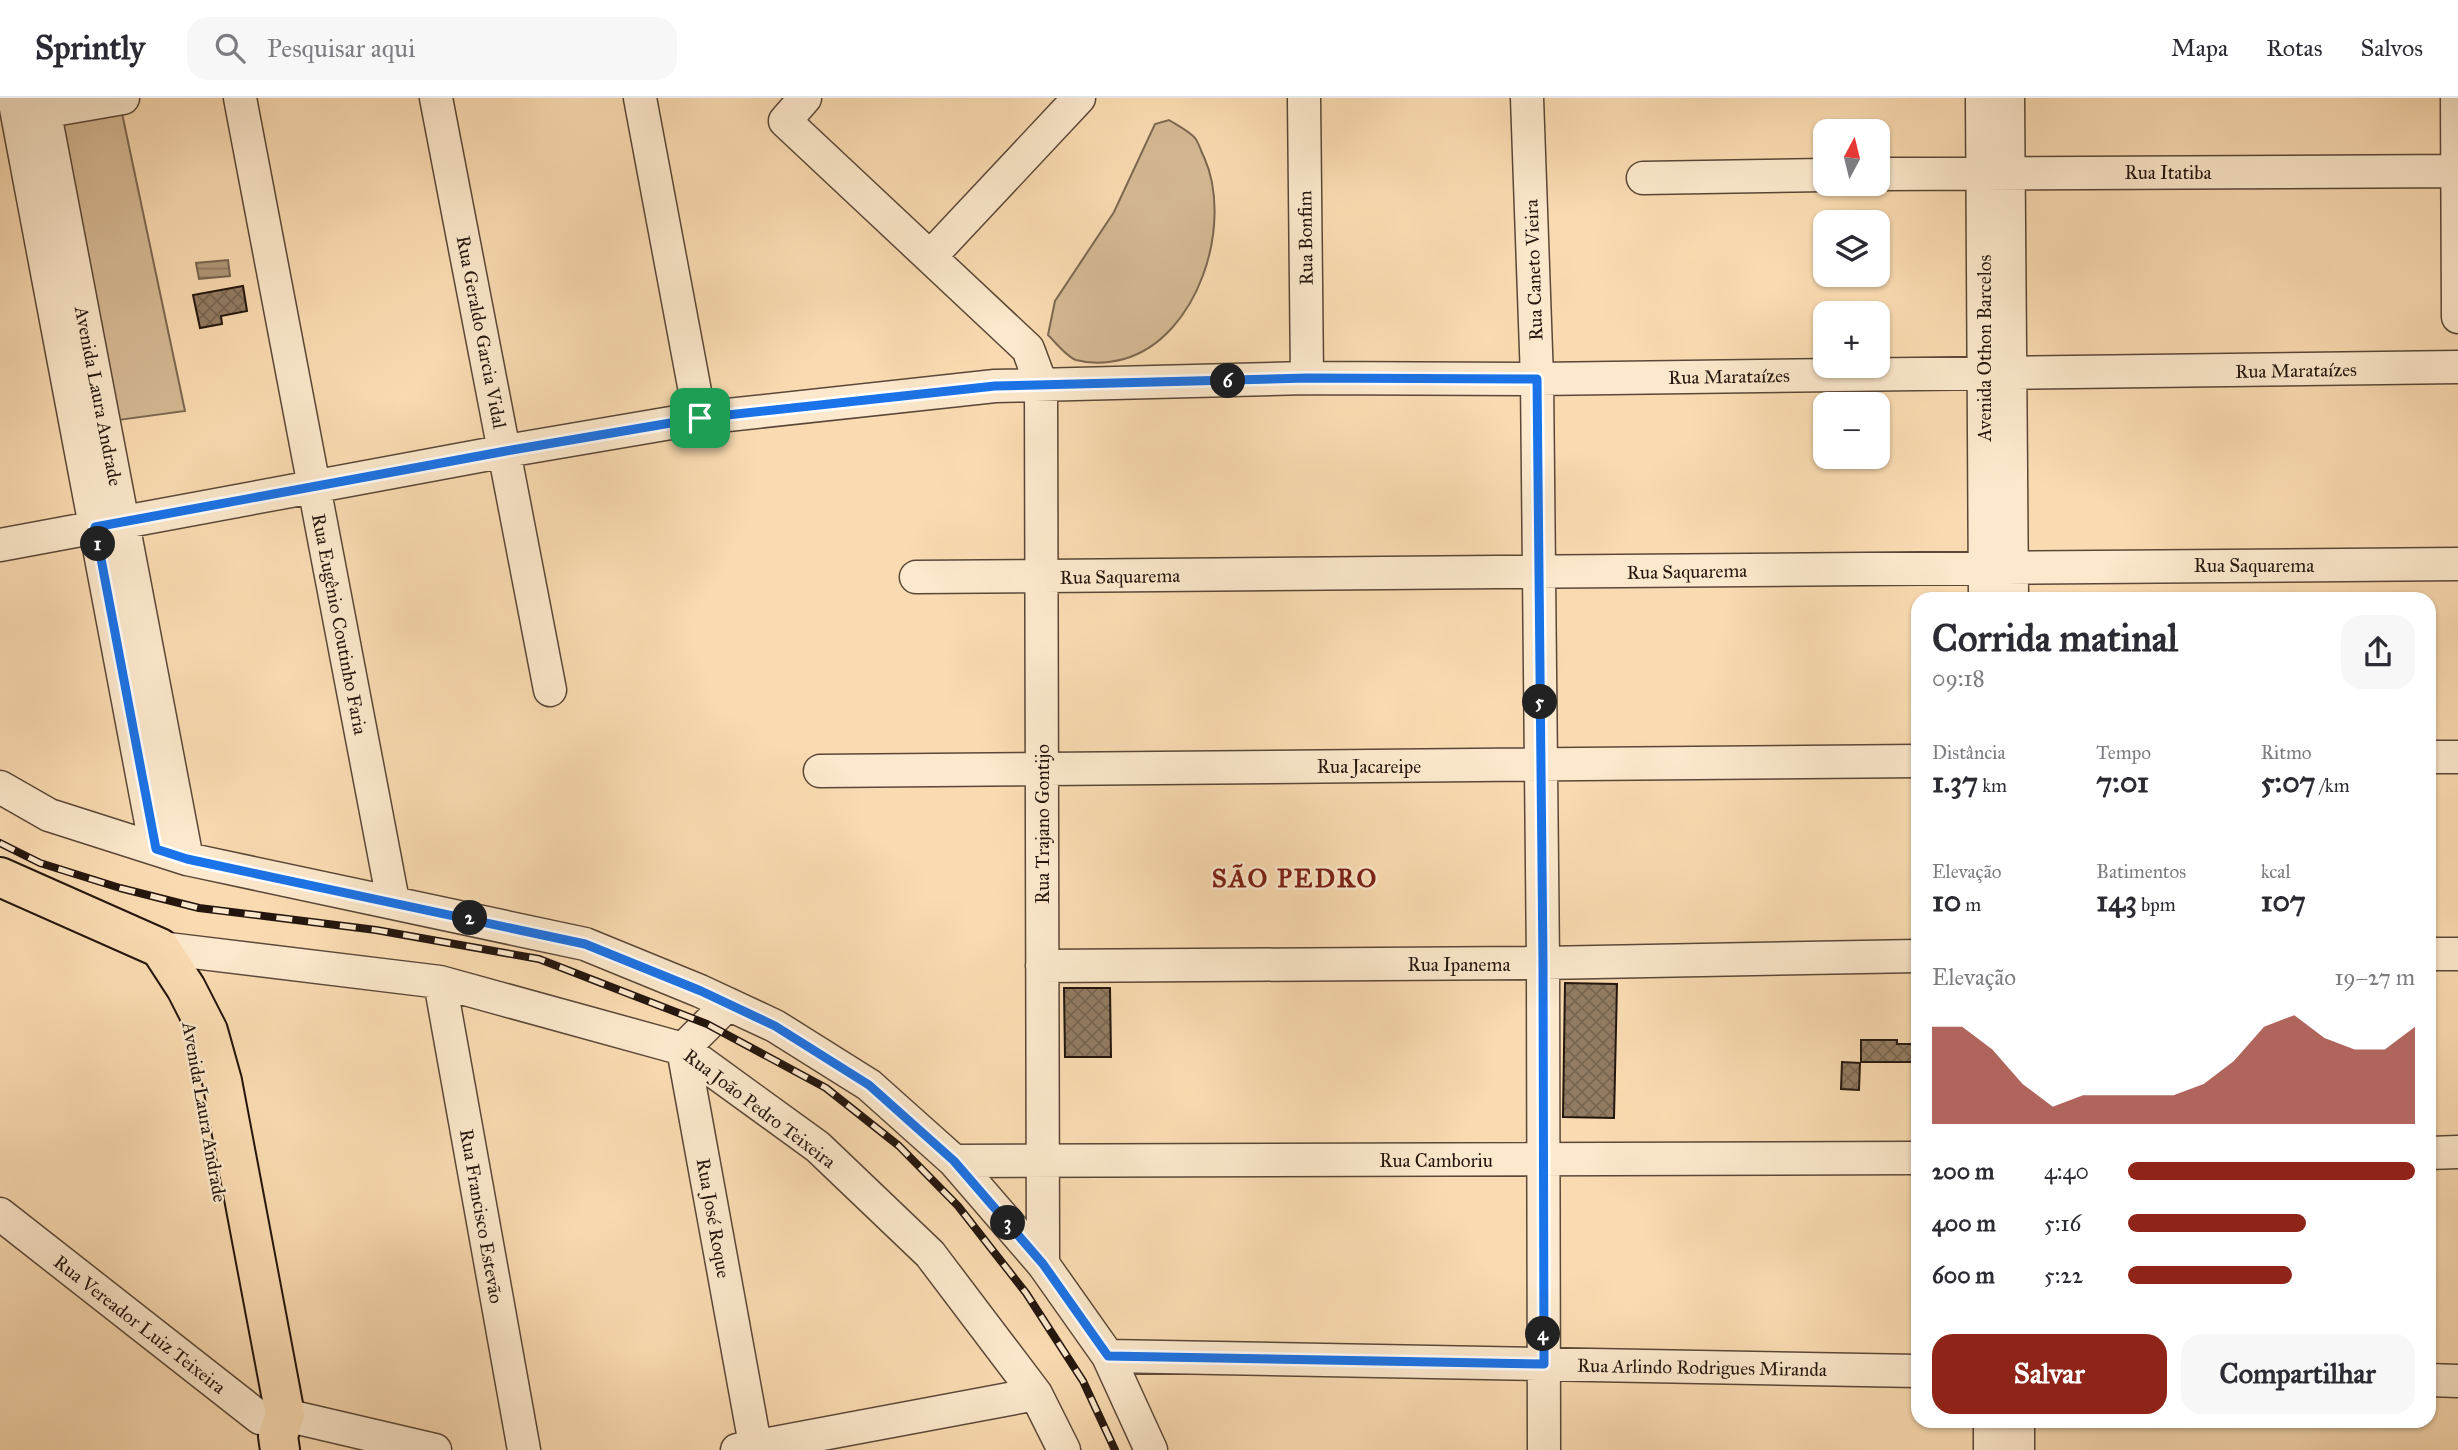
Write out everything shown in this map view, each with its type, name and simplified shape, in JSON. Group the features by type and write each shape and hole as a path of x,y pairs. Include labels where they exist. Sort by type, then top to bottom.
{"main road":[{"path":"4,886 160,948"},
{"name":"Avenida Laura Andrade","path":"160,948 186,988 208,1031 222,1081 277,1433"}],"street":[{"path":"24,109 123,98"},
{"name":"Rua Eugênio Coutinho Faria","path":"240,98 393,901"},
{"name":"Rua Geraldo Garcia Vidal","path":"436,98 550,690"},
{"path":"640,98 700,418"},
{"path":"930,257 1079,98"},
{"name":"Rua Bonfim","path":"1304,98 1307,378"},
{"name":"Rua Caneto Vieira","path":"1527,98 1537,379 1543,963 1544,1450"},
{"name":"Avenida Othon Barcelos","path":"1982,98 1996,172"},
{"name":"Avenida Othon Barcelos","path":"2007,592 1994,578 1996,172 2008,98"},
{"path":"2457,98 2458,317"},
{"name":"Avenida Laura Andrade","path":"24,109 109,525 187,859"},
{"path":"795,110 930,257 1028,349 1041,384"},
{"name":"Rua Itatiba","path":"1890,174 2458,171"},
{"path":"1643,178 1813,174"},
{"name":"Rua Marataízes","path":"0,545 506,451 700,418 995,386 1307,378 1537,379 2458,368"},
{"name":"Rua Trajano Gontijo","path":"1041,384 1043,1264"},
{"name":"Avenida Laura Andrade","path":"109,525 156,849"},
{"name":"Rua Saquarema","path":"916,577 1539,572 1994,578 2458,564"},
{"path":"2436,757 2458,757"},
{"name":"Rua Jacareipe","path":"820,771 1911,761"},
{"path":"0,787 49,815 187,859 585,944 775,1026 869,1085 954,1161 1043,1264 1108,1356 1151,1450"},
{"name":"Rua João Pedro Teixeira","path":"160,948 440,982 683,1049 818,1147 930,1254 1036,1394 1064,1450"},
{"path":"2436,954 2458,954"},
{"name":"Rua Ipanema","path":"1042,966 1543,963 1911,956"},
{"name":"Rua Francisco Estevão","path":"440,982 524,1450"},
{"path":"683,1049 728,1004"},
{"name":"Rua José Roque","path":"683,1049 750,1449"},
{"path":"2436,1153 2458,1152"},
{"name":"Rua Camboriu","path":"954,1161 1911,1158"},
{"name":"Rua Vereador Luiz Teixeira","path":"0,1214 277,1433"},
{"name":"Rua Arlindo Rodrigues Miranda","path":"1108,1356 1911,1371"},
{"path":"2436,1380 2458,1381"},
{"path":"750,1449 1036,1394"},
{"path":"1990,1428 1990,1450"},
{"path":"2018,1428 2018,1450"},
{"path":"277,1433 435,1450"}],"shaded area":[{"path":"119,99 185,411 104,422 45,112"},
{"path":"1169,120 1196,140 1212,184 1215,214 1203,275 1190,304 1172,328 1150,347 1124,359 1094,362 1076,360 1065,353 1048,335 1055,301 1114,212 1155,124"},
{"path":"228,260 230,276 199,279 196,263"}],"building":[{"path":"243,286 247,311 221,316 222,324 200,328 193,295"},
{"path":"1565,983 1617,984 1614,1118 1563,1117"},
{"path":"1064,988 1110,988 1111,1057 1065,1057"},
{"path":"1861,1040 1897,1040 1897,1044 1911,1044 1911,1062 1861,1062"},
{"path":"1842,1062 1860,1063 1859,1090 1841,1089"}],"railway":[{"path":"0,843 40,863 120,888 199,908 376,930 539,959 707,1024 826,1088 899,1146 958,1206 1026,1293 1083,1381 1115,1450"}],"district":[{"name":"SÃO PEDRO","path":"1295,878"}],"route":[{"path":"1307,378 1537,379 1544,1364 1108,1356 1043,1264 954,1161 869,1085 775,1026 701,991 585,944 187,859 156,849 95,527 700,418 995,386 1307,378"}]}
